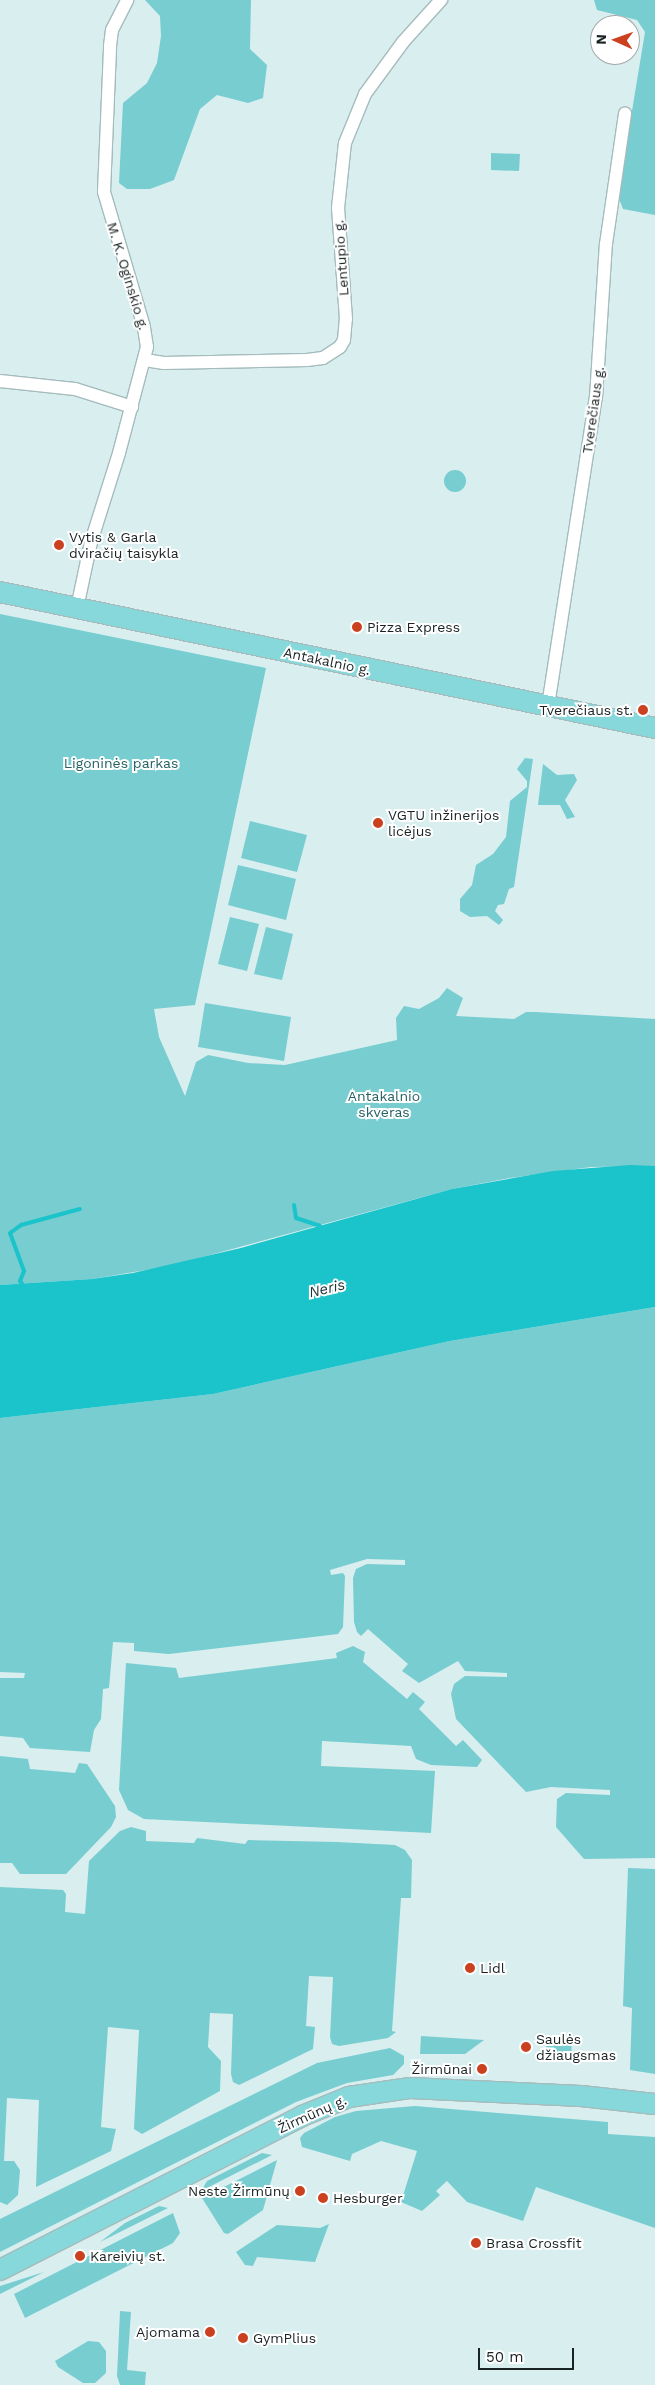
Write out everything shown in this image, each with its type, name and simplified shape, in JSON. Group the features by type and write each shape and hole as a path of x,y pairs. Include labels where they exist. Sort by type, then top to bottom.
{"main road":[{"name":"Antakalnio g.","path":"0,592 655,728"},
{"name":"Žirmūnų g.","path":"0,2270 302,2116 348,2097 410,2088 581,2096 655,2104"}],"street":[{"name":"M. K. Oginskio g.","path":"77,608 91,542 145,360 144,327 104,192 110,46 112,30 127,0"},
{"name":"Lentupio g.","path":"145,360 164,363 307,360 323,358 340,347 344,340 346,319 338,208 345,143 365,94 403,42 441,0"},
{"name":"Tverečiaus g.","path":"548,706 596,397 606,244 625,113"},
{"path":"0,381 75,389 132,407"}],"green space":[{"path":"145,0 251,0 250,49 267,65 263,98 248,103 217,95 200,109 174,180 150,189 127,189 119,183 123,103 147,83 157,63 161,36 160,16"},
{"path":"594,0 655,0 655,215 623,209 618,196 645,32 640,24 640,15 617,15 597,10"},
{"path":"491,153 520,154 519,171 491,170"},
{"path":"455,470 463,473 466,481 463,489 455,492 447,489 444,481 447,473"},
{"path":"0,614 266,668 195,1005 154,1009 159,1037 185,1096 196,1062 208,1055 248,1063 285,1065 397,1040 396,1018 404,1006 419,1009 439,998 447,988 463,998 456,1016 514,1019 526,1012 536,1012 655,1019 655,1166 591,1167 510,1178 452,1189 170,1266 92,1279 0,1285"},
{"path":"525,758 533,759 514,887 509,889 504,904 498,905 495,911 503,920 499,925 487,916 470,917 460,911 460,899 472,885 476,865 493,854 506,837 510,801 527,787 527,781 517,769"},
{"path":"543,764 557,775 574,774 577,780 565,800 575,817 567,819 560,805 538,805"},
{"path":"250,821 307,835 297,872 241,858"},
{"path":"238,865 296,879 286,920 228,905"},
{"path":"230,917 259,924 247,971 218,964"},
{"path":"266,927 293,934 282,980 254,974"},
{"path":"205,1003 291,1017 284,1061 198,1047"},
{"path":"655,1307 655,1858 584,1859 556,1827 557,1799 566,1793 610,1795 610,1790 551,1787 526,1792 456,1719 451,1694 454,1684 465,1676 507,1677 507,1673 465,1671 458,1661 419,1683 402,1671 408,1664 368,1629 361,1636 357,1632 354,1622 353,1578 356,1569 367,1564 405,1565 405,1560 367,1559 330,1570 331,1575 343,1573 345,1576 343,1627 338,1634 169,1654 134,1651 134,1643 113,1642 109,1688 103,1689 101,1719 94,1730 90,1752 30,1748 23,1738 0,1736 0,1678 24,1678 25,1673 0,1672 0,1418 213,1394 450,1341"},
{"path":"353,1646 365,1652 363,1662 407,1699 413,1692 425,1702 419,1709 456,1746 463,1740 482,1760 477,1767 431,1765 416,1759 411,1746 322,1741 321,1766 435,1771 431,1833 144,1819 128,1810 119,1790 126,1663 176,1668 179,1678 337,1658 336,1653"},
{"path":"0,1756 28,1759 30,1769 75,1773 79,1763 87,1764 115,1806 116,1817 111,1827 66,1874 20,1874 12,1863 0,1863"},
{"path":"131,1827 146,1831 146,1841 194,1843 197,1838 245,1844 248,1840 337,1842 395,1845 405,1850 412,1860 411,1898 401,1898 392,2031 396,2032 388,2038 339,2046 332,2044 330,2037 333,1977 309,1976 306,2026 315,2027 313,2049 239,2085 233,2082 231,2074 233,2014 210,2013 208,2047 221,2061 220,2091 142,2134 134,2129 139,2030 108,2027 101,2127 116,2129 111,2151 36,2187 39,2100 7,2098 4,2161 14,2161 20,2170 18,2195 7,2205 0,2202 0,1887 63,1890 66,1894 65,1912 85,1914 89,1861 120,1831"},
{"path":"628,1868 655,1869 655,2074 630,2070 632,2008 623,2006"},
{"path":"421,2036 484,2040 465,2054 420,2054"},
{"path":"547,2037 572,2038 571,2061 564,2061 546,2047"},
{"path":"390,2048 404,2056 404,2064 393,2075 347,2083 296,2102 0,2252 0,2219 317,2063"},
{"path":"415,2106 608,2122 608,2134 655,2137 655,2228 536,2187 523,2221 467,2202 447,2181 436,2191 440,2195 422,2211 401,2202 417,2151 381,2141 352,2154 350,2161 302,2147 300,2138 304,2133 335,2117 356,2111"},
{"path":"262,2153 272,2155 201,2191 207,2181"},
{"path":"277,2160 263,2210 228,2234 224,2233 202,2198"},
{"path":"159,2206 168,2208 100,2242 125,2223"},
{"path":"173,2213 180,2233 173,2243 25,2318 14,2294"},
{"path":"329,2224 315,2262 257,2257 253,2266 245,2265 236,2252 277,2225 320,2228"},
{"path":"44,2272 0,2294 0,2286"},
{"path":"120,2311 131,2312 127,2370 146,2372 145,2385 120,2385 117,2376"},
{"path":"88,2341 99,2342 106,2351 106,2373 95,2383 83,2383 58,2367 55,2361"}],"water":[{"name":"Neris","path":"630,1165 655,1166 655,1307 450,1341 213,1394 0,1418 0,1285 92,1279 133,1273 241,1248 452,1189 553,1171"}],"waterway":[{"path":"294,1205 296,1218 320,1226"},
{"path":"23,1285 20,1281 24,1271 10,1233 21,1225 80,1209"}],"place":[{"name":"Vytis & Garla dviračių taisykla","path":"59,545"},
{"name":"Pizza Express","path":"357,627"},
{"name":"Tverečiaus st.","path":"643,710"},
{"name":"VGTU inžinerijos licėjus","path":"378,823"},
{"name":"Lidl","path":"470,1968"},
{"name":"Saulės džiaugsmas","path":"526,2047"},
{"name":"Žirmūnai","path":"482,2069"},
{"name":"Neste Žirmūnų","path":"300,2191"},
{"name":"Hesburger","path":"323,2198"},
{"name":"Brasa Crossfit","path":"476,2243"},
{"name":"Kareivių st.","path":"80,2256"},
{"name":"Ajomama","path":"210,2332"},
{"name":"GymPlius","path":"243,2338"}],"park label":[{"name":"Ligoninės parkas","path":"121,763"},
{"name":"Antakalnio skveras","path":"384,1104"}]}
